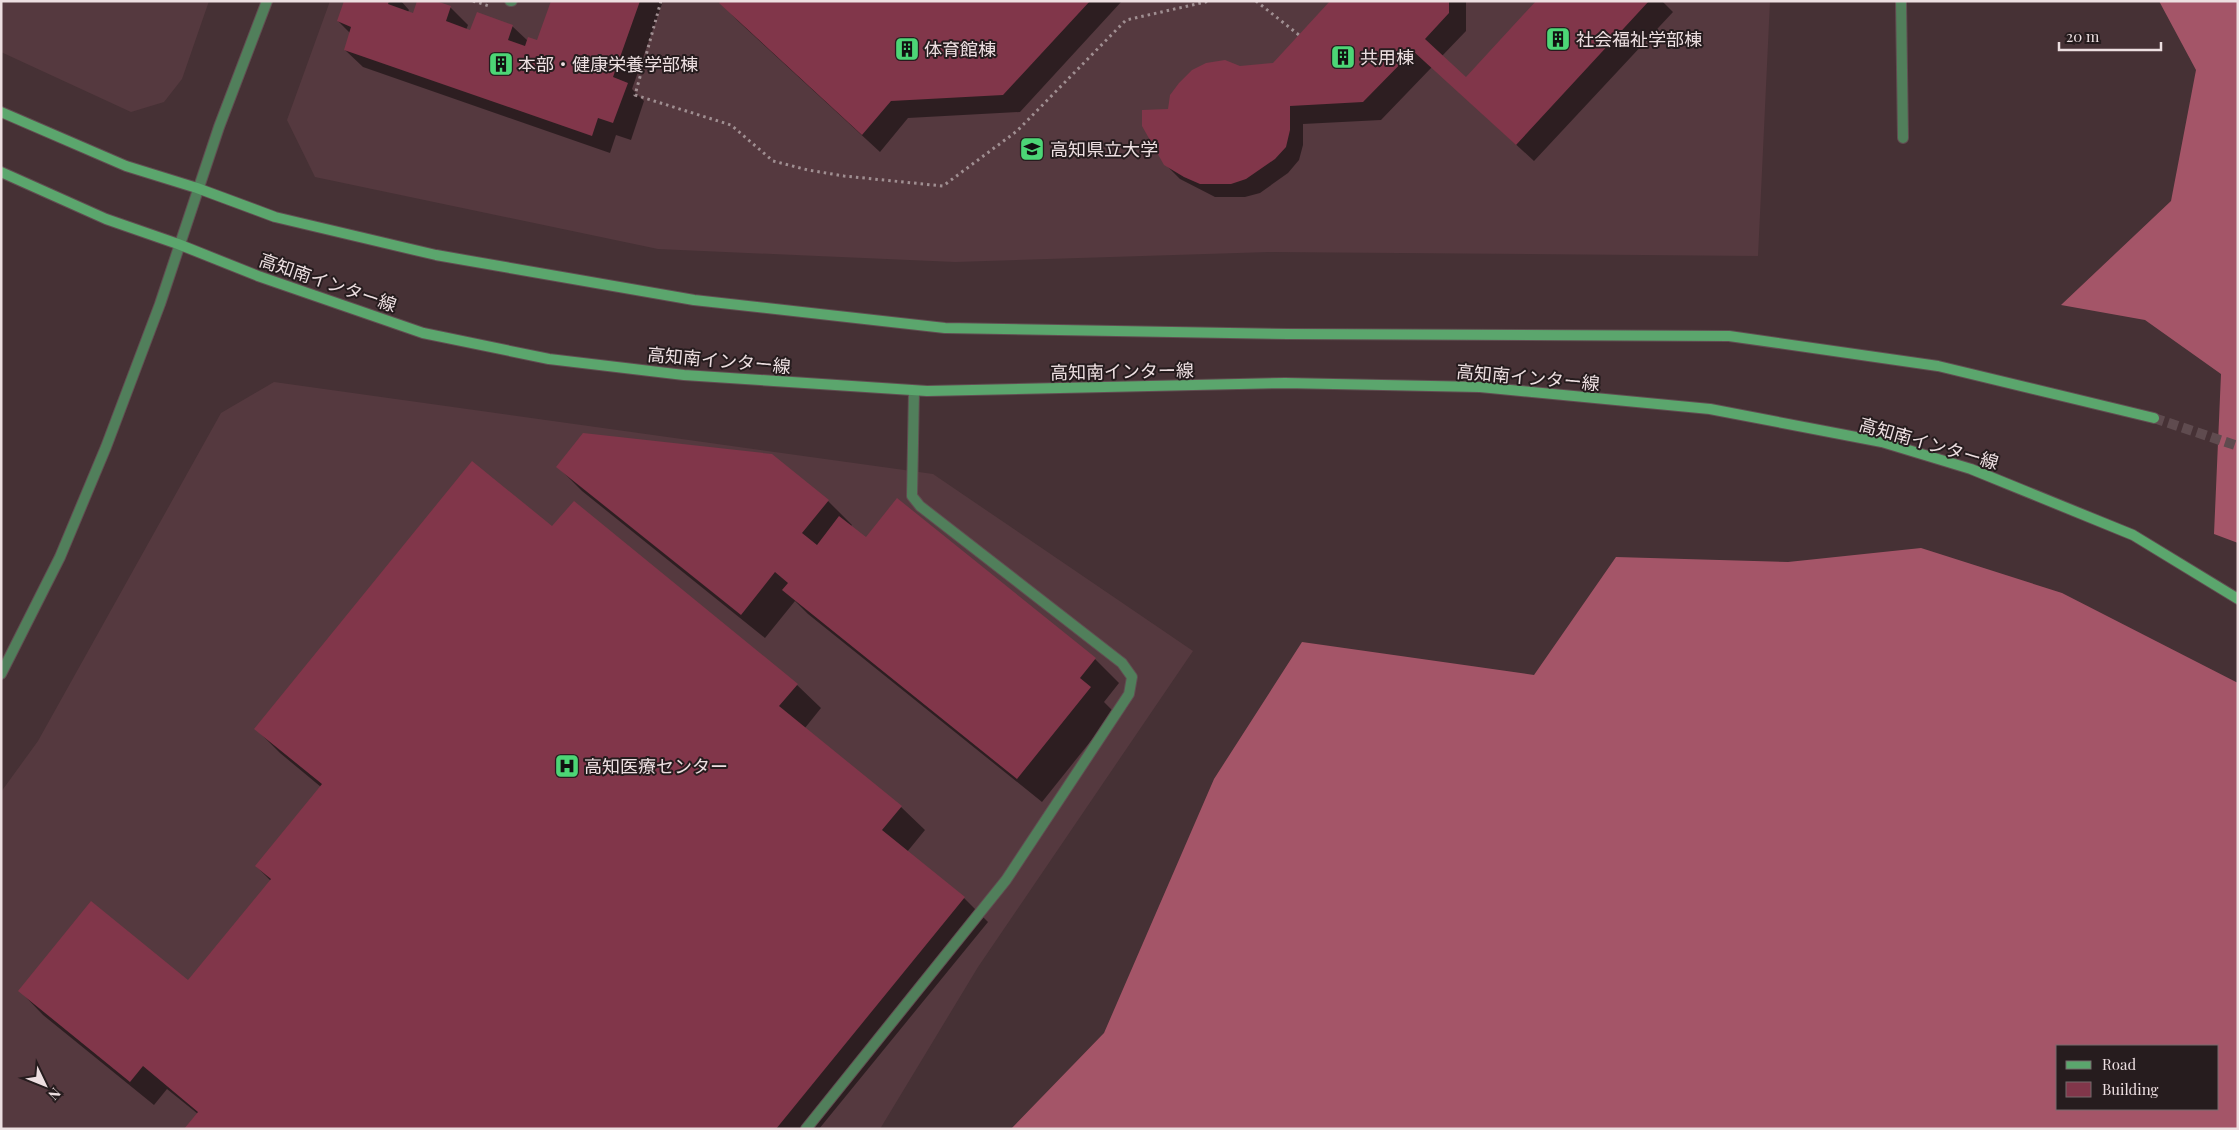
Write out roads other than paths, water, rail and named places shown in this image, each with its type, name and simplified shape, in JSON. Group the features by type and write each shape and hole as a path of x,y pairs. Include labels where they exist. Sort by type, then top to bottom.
{"main road":[{"name":"高知南インター線","path":"1,112 126,166 197,188 275,217 436,255 694,300 945,328 1298,334 1729,336 1938,366 2154,418"},
{"name":"高知南インター線","path":"1,172 106,219 178,244 258,276 423,333 549,359 684,375 914,391 1286,383 1460,387 1710,409 1882,442 1971,468 2133,535 2238,599"}],"street":[{"path":"1,674 60,557 106,447 160,304 197,188 267,1"},
{"path":"1901,1 1903,138"},
{"path":"806,1129 1006,880 1129,694 1132,677 1122,663 920,506 912,496 914,391"}],"tunnel":[{"path":"2154,418 2238,446"}],"place":[{"name":"社会福祉学部棟","path":"1558,39"},
{"name":"体育館棟","path":"907,49"},
{"name":"共用棟","path":"1343,57"},
{"name":"本部・健康栄養学部棟","path":"501,64"},
{"name":"高知県立大学","path":"1032,149"},
{"name":"高知医療センター","path":"567,766"}]}
